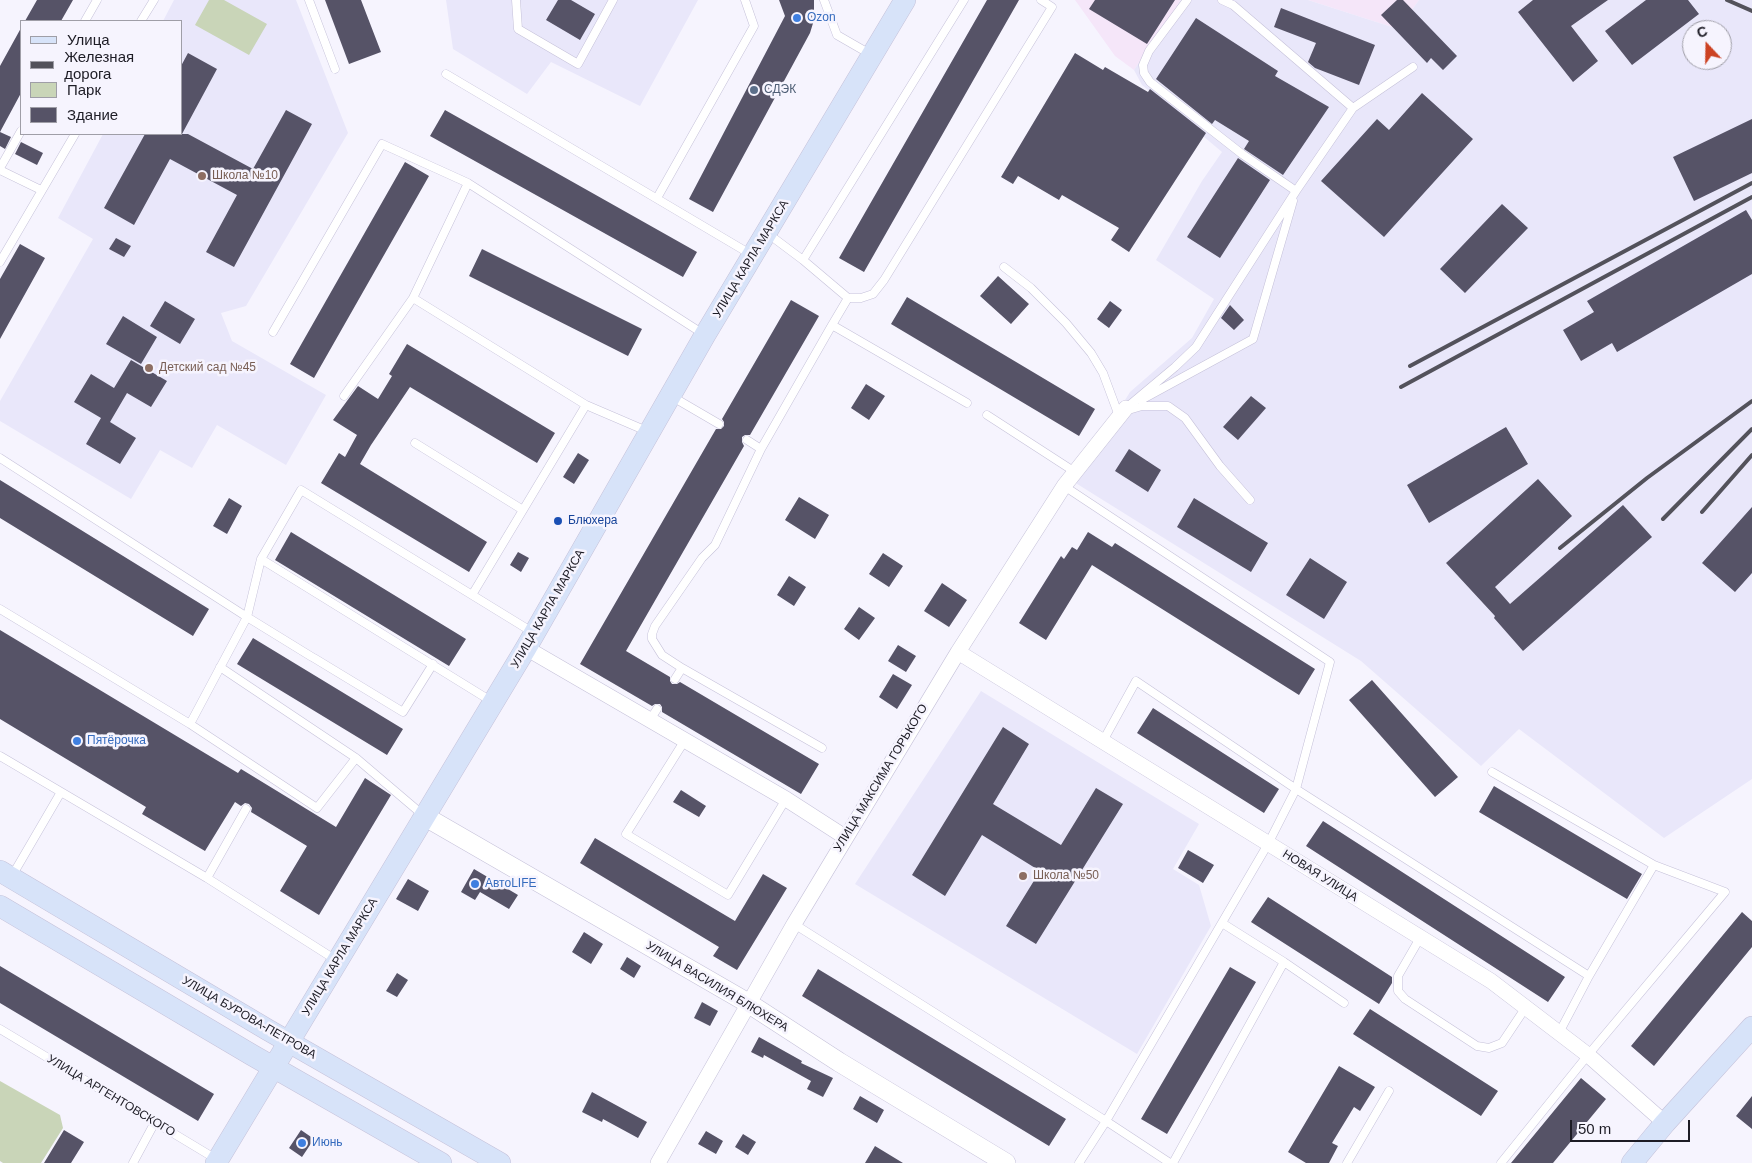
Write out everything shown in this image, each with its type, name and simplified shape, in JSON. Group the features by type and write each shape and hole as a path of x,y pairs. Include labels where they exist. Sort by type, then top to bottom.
{"main road":[{"name":"УЛИЦА КАРЛА МАРКСА","path":"219,1162 273,1067 290,1042 530,641 704,335 767,233 905,0"},
{"name":"УЛИЦА БУРОВА-ПЕТРОВА","path":"5,874 500,1163"},
{"path":"0,906 273,1067 441,1163"},
{"path":"1632,1163 1665,1123 1752,1027"}],"street":[{"name":"УЛИЦА МАКСИМА ГОРЬКОГО","path":"658,1163 748,1003 845,837 958,652 1064,486 1122,412"},
{"path":"530,641 654,715 685,740 786,799 845,837"},
{"name":"НОВАЯ УЛИЦА","path":"958,652 1491,981 1560,1032 1665,1123"},
{"name":"УЛИЦА ВАСИЛИЯ БЛЮХЕРА","path":"424,816 748,1003 839,1062 1006,1163"}],"lane":[{"path":"86,20 97,0"},
{"path":"142,20 154,0"},
{"path":"309,0 335,69"},
{"path":"516,0 518,29 578,64 613,0"},
{"path":"657,198 754,26 745,0"},
{"path":"824,0 837,35 872,56"},
{"path":"803,260 964,0"},
{"path":"767,233 848,298 861,298 873,294 884,280 1052,7 1041,0"},
{"path":"1187,0 1149,51 1143,65 1144,73 1150,82 1242,154 1296,191"},
{"path":"1222,0 1233,5 1353,108"},
{"path":"1122,412 1196,347 1296,191 1353,108 1413,67"},
{"path":"446,74 753,256"},
{"path":"20,133 0,169 41,190"},
{"path":"0,262 73,135"},
{"path":"273,332 382,144 468,183 704,335"},
{"path":"344,396 413,298 468,183"},
{"path":"1122,412 1252,339 1296,191"},
{"path":"1004,267 1031,288 1066,323 1091,353 1122,412"},
{"path":"413,298 586,405 649,432"},
{"path":"822,748 662,655 652,640 652,634 655,626 702,558 714,545 761,449 848,298"},
{"path":"832,324 966,403"},
{"path":"670,395 719,424"},
{"path":"472,596 586,405"},
{"path":"1122,412 1142,406 1168,406 1185,418 1220,466 1250,500"},
{"path":"987,415 1075,472"},
{"path":"747,440 761,449"},
{"path":"415,443 523,510"},
{"path":"0,458 247,617 403,712 433,664"},
{"path":"1064,486 1330,662 1296,789 1268,844 1106,1121 1079,1163"},
{"path":"190,724 247,617 260,559 301,490 472,596 530,641"},
{"path":"260,559 433,664 493,703"},
{"path":"0,609 190,724 317,808 356,758"},
{"path":"220,667 356,758 424,816"},
{"path":"675,679 682,668"},
{"path":"1103,741 1136,681 1296,789 1589,976"},
{"path":"685,740 626,834 728,895 786,799"},
{"path":"0,756 207,878 337,961"},
{"path":"1492,772 1654,865 1725,892 1588,1055 1501,1163"},
{"path":"262,782 266,774"},
{"path":"5,874 61,792"},
{"path":"207,878 246,809"},
{"path":"1560,1032 1589,976 1654,865"},
{"path":"1222,923 1344,1003"},
{"path":"794,924 1171,1163 1284,962"},
{"path":"1420,938 1398,976 1398,991 1405,999 1477,1046 1488,1048 1502,1042 1526,1007"},
{"name":"УЛИЦА АРГЕНТОВСКОГО","path":"0,1029 219,1162"},
{"path":"1347,1163 1389,1091"},
{"path":"133,1163 156,1122"}],"shaded area":[{"path":"174,0 296,0 348,133 246,306 221,313 232,341 326,395 286,465 217,425 192,468 160,450 131,499 0,421 0,401 93,239 58,218 102,135 182,135 182,20 164,20"},
{"path":"446,0 698,0 640,106 551,62 527,94 453,49"},
{"path":"1075,0 1181,0 1134,70 1115,56"},
{"path":"1181,0 1308,0 1398,29 1419,0 1752,0 1752,779 1664,838 1519,729 1481,766 1361,661 1074,482 1130,392 1192,338 1214,299 1156,260 1202,181 1222,152 1142,85 1134,70"},
{"path":"1308,0 1419,0 1398,29"},
{"name":"Школа №50","path":"981,691 1199,824 1173,869 1199,885 1211,926 1137,1054 855,884"}],"green space":[{"path":"209,0 224,0 267,24 249,55 195,25"},
{"path":"0,1081 60,1115 63,1128 41,1163 3,1163 0,1161"}],"building":[{"path":"37,0 73,0 62,20 26,20"},
{"path":"325,0 361,0 381,52 349,64"},
{"path":"558,0 571,0 595,14 580,40 546,20"},
{"path":"779,0 814,0 814,20 810,33 713,212 689,199 785,16"},
{"path":"987,0 1019,0 864,272 839,258"},
{"path":"1095,0 1175,0 1147,44 1089,9"},
{"path":"1397,0 1403,0 1457,56 1443,70 1431,58 1427,63 1381,15"},
{"path":"1533,0 1608,0 1571,26 1598,61 1573,82 1518,12"},
{"path":"1646,0 1688,0 1699,14 1691,20 1682,20 1682,27 1632,65 1605,31"},
{"path":"1281,8 1375,45 1359,85 1315,68 1308,62 1316,43 1274,27"},
{"path":"1196,18 1278,71 1275,76 1329,107 1283,175 1244,149 1249,141 1215,120 1212,124 1156,79"},
{"path":"20,30 20,95 0,132 0,66"},
{"path":"188,53 217,69 182,134 182,64"},
{"path":"1075,53 1103,70 1105,67 1148,92 1150,89 1206,133 1129,252 1111,240 1119,228 1062,195 1059,200 1018,176 1013,184 1001,177"},
{"path":"1422,93 1473,139 1384,237 1321,181 1377,119 1389,130"},
{"path":"286,110 312,124 234,267 206,252 237,195 170,159 134,225 104,208 144,135 188,134 253,169"},
{"path":"445,110 697,252 683,277 430,136"},
{"path":"1752,119 1752,173 1694,201 1673,157"},
{"path":"0,132 11,137 5,149 0,146"},
{"path":"21,142 43,153 37,165 15,154"},
{"path":"1238,158 1270,180 1220,258 1187,237"},
{"path":"405,162 429,176 314,378 290,364"},
{"path":"1502,204 1528,228 1465,293 1440,269"},
{"path":"1746,210 1752,220 1752,274 1617,352 1612,343 1581,361 1563,330 1594,312 1587,301"},
{"path":"116,238 131,246 124,257 109,249"},
{"path":"20,244 45,258 0,339 0,279"},
{"path":"482,249 642,329 628,356 469,276"},
{"path":"998,276 1029,304 1011,324 980,296"},
{"path":"907,297 1095,409 1079,436 891,324"},
{"path":"791,300 819,316 750,435 742,437 744,446 626,651 670,677 672,684 680,682 819,764 801,794 662,712 660,704 652,706 580,664 716,429 721,429 724,426 722,419"},
{"path":"165,301 195,319 180,344 150,326"},
{"path":"1110,301 1122,310 1109,328 1097,319"},
{"path":"1230,305 1244,320 1234,330 1221,318"},
{"path":"123,316 157,337 141,364 106,344"},
{"path":"407,344 555,433 537,463 410,387 371,445 360,464 487,542 469,572 321,483 339,453 345,457 357,435 333,420 358,386 378,399 392,376 389,374"},
{"path":"131,360 167,381 151,407 127,393 110,422 136,438 120,464 86,444 101,418 74,402 91,374 114,388"},
{"path":"866,384 885,396 869,420 851,408"},
{"path":"1251,396 1266,408 1238,440 1223,427"},
{"path":"1506,427 1528,464 1429,523 1407,485"},
{"path":"1129,449 1161,470 1148,492 1115,471"},
{"path":"578,453 589,460 574,484 563,477"},
{"path":"1538,479 1572,516 1495,587 1510,604 1623,505 1652,537 1523,651 1494,618 1495,616 1446,563"},
{"path":"0,480 209,609 193,636 0,518"},
{"path":"799,497 829,515 815,539 785,520"},
{"path":"229,498 242,506 227,534 213,526"},
{"path":"1194,498 1268,543 1251,572 1177,527"},
{"path":"1752,507 1752,573 1735,592 1702,563"},
{"path":"291,532 466,639 449,666 275,560"},
{"path":"1088,532 1112,547 1115,543 1315,669 1299,695 1092,565 1046,640 1019,623 1061,556 1064,559 1072,547 1077,550"},
{"path":"518,552 529,558 521,572 510,565"},
{"path":"883,553 903,566 889,587 869,574"},
{"path":"1310,558 1347,582 1324,619 1286,595"},
{"path":"789,576 806,587 794,606 777,595"},
{"path":"942,583 967,600 949,627 924,611"},
{"path":"859,607 875,618 859,640 844,629"},
{"path":"0,630 238,773 241,769 336,827 365,778 391,795 319,915 280,891 307,846 251,812 252,808 249,804 245,803 241,806 235,802 205,851 142,814 146,807 0,719"},
{"path":"253,638 403,729 387,755 237,664"},
{"path":"898,645 916,656 906,672 888,661"},
{"path":"893,674 912,685 897,709 879,697"},
{"path":"1372,680 1458,777 1435,797 1349,700"},
{"path":"1153,708 1279,789 1264,813 1137,733"},
{"path":"1003,727 1029,744 993,804 1061,845 1096,788 1123,804 1036,944 1006,926 1040,871 982,835 945,896 912,875"},
{"path":"1494,786 1642,874 1627,899 1479,812"},
{"path":"681,790 706,806 699,817 673,802"},
{"path":"1323,821 1565,977 1548,1002 1306,846"},
{"path":"595,838 735,921 763,874 787,888 737,970 713,956 719,947 580,863"},
{"path":"1188,850 1214,865 1203,883 1178,868"},
{"path":"474,869 518,895 509,909 480,892 475,900 461,892"},
{"path":"408,879 429,891 418,911 396,899"},
{"path":"1268,897 1392,977 1392,983 1379,1004 1251,922"},
{"path":"1742,912 1752,921 1752,947 1654,1066 1631,1046"},
{"path":"584,932 603,944 591,964 572,952"},
{"path":"627,957 641,966 634,978 620,969"},
{"path":"0,966 214,1094 198,1121 0,1003"},
{"path":"1230,967 1256,982 1167,1134 1141,1119"},
{"path":"818,969 1066,1119 1049,1146 802,996"},
{"path":"397,973 408,980 397,997 386,991"},
{"path":"702,1002 718,1011 710,1026 694,1018"},
{"path":"1370,1009 1498,1091 1481,1116 1353,1034"},
{"path":"759,1037 802,1061 801,1063 833,1078 823,1097 807,1089 811,1081 764,1055 763,1058 751,1052"},
{"path":"1339,1066 1375,1087 1360,1111 1354,1107 1332,1143 1338,1146 1329,1163 1306,1163 1288,1152"},
{"path":"1581,1078 1606,1099 1553,1163 1511,1163"},
{"path":"592,1092 647,1122 638,1138 603,1119 602,1122 582,1112"},
{"path":"860,1096 884,1110 877,1123 853,1109"},
{"path":"1752,1096 1752,1129 1736,1116"},
{"path":"64,1130 84,1142 71,1163 44,1163"},
{"name":"Июнь","path":"301,1130 314,1139 302,1157 289,1148"},
{"path":"706,1131 723,1141 716,1154 698,1144"},
{"path":"743,1134 756,1142 748,1155 735,1147"},
{"path":"875,1146 903,1163 865,1163"}],"railway":[{"path":"1727,0 1752,11"},
{"path":"1410,366 1752,183"},
{"path":"1401,387 1752,197"},
{"path":"1560,548 1647,478 1752,401"},
{"path":"1663,519 1752,429"},
{"path":"1702,512 1752,455"}],"place":[{"name":"Ozon","path":"797,18"},
{"name":"СДЭК","path":"754,90"},
{"name":"Школа №10","path":"202,176"},
{"name":"Детский сад №45","path":"149,368"},
{"name":"Блюхера","path":"558,521"},
{"name":"Пятёрочка","path":"77,741"},
{"name":"Школа №50","path":"1023,876"},
{"name":"АвтоLIFE","path":"475,884"},
{"name":"Июнь","path":"302,1143"}]}
